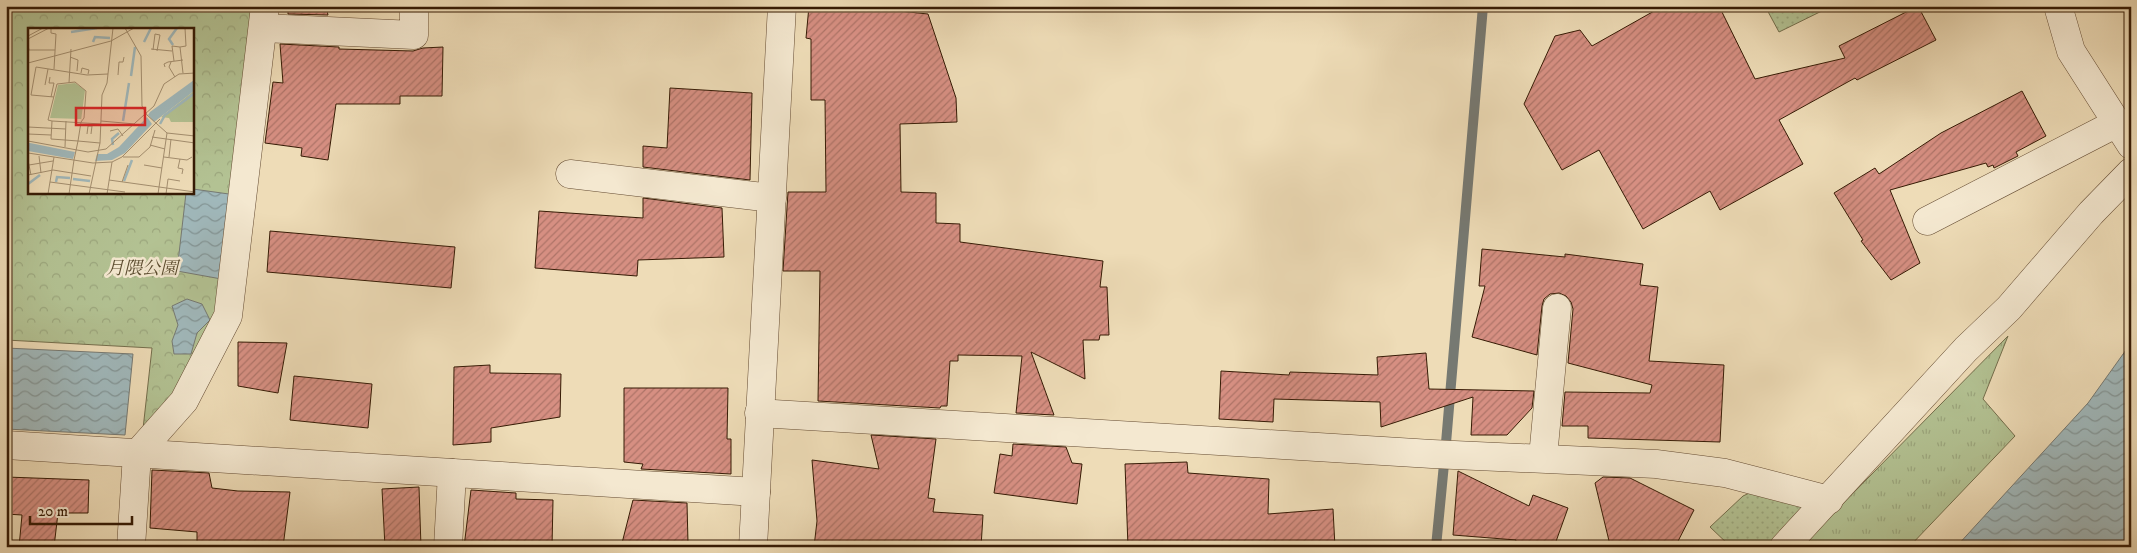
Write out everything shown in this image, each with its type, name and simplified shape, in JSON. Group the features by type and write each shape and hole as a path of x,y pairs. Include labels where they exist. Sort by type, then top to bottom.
{"street":[{"path":"131,547 137,454 184,401 228,316 264,17 414,35 414,6"},
{"path":"753,547 782,6"},
{"path":"1927,221 2124,134 2071,51 2058,6"},
{"path":"1784,547 1966,349 2009,308 2091,213 2131,172"},
{"path":"570,174 772,198"},
{"path":"1543,457 1558,308"},
{"path":"760,413 1432,454 1543,457 1656,464 1725,473 1829,500"},
{"path":"6,445 756,492"},
{"path":"448,547 452,473"}],"green space":[{"name":"月隈公園","path":"6,6 253,6 218,313 178,392 143,429 152,348 6,340"},
{"path":"1765,6 1832,6 1779,32"},
{"path":"2008,336 1983,399 2015,436 1909,547 1800,547"},
{"path":"1762,487 1823,502 1777,547 1731,547 1710,527 1743,496"}],"water":[{"path":"194,189 236,195 227,280 177,271 186,194 194,194"},
{"path":"187,299 202,304 210,320 197,333 191,354 174,354 172,341 178,325 172,306"},
{"path":"2131,343 2131,547 1956,547 2088,403"},
{"path":"6,348 133,354 125,435 6,429"}],"building":[{"path":"288,6 326,6 328,15 288,14"},
{"path":"809,6 851,6 928,14 956,98 957,122 900,124 901,192 936,193 936,223 960,224 960,242 1103,261 1100,287 1107,287 1109,335 1100,335 1099,340 1083,340 1085,379 1031,352 1054,415 1016,413 1022,356 958,355 958,361 950,361 947,406 941,406 940,408 818,401 820,271 783,271 788,192 826,192 825,100 811,100 811,39 806,38"},
{"path":"1663,6 1719,6 1755,79 1845,58 1839,46 1918,6 1936,40 1857,80 1855,78 1779,120 1803,164 1720,210 1710,191 1643,229 1599,150 1562,170 1524,104 1555,36 1580,30 1592,46"},
{"path":"280,44 339,47 339,49 413,51 423,48 443,47 442,96 400,96 400,104 336,104 328,160 301,156 302,148 265,143 273,82 283,83"},
{"path":"670,88 752,93 750,180 643,167 643,146 667,148"},
{"path":"2022,91 2046,136 2016,152 2018,156 1994,168 1993,165 1988,167 1986,163 1890,190 1920,263 1891,280 1861,241 1863,240 1834,193 1875,168 1879,174 1941,133"},
{"path":"643,198 722,208 724,257 638,260 637,276 535,268 539,211 643,218"},
{"path":"270,231 455,247 451,288 267,272"},
{"path":"1482,249 1565,257 1565,254 1643,264 1640,285 1658,287 1649,361 1724,365 1720,442 1588,438 1588,426 1562,426 1565,392 1650,393 1652,385 1568,363 1573,309 1571,302 1566,296 1559,293 1550,294 1544,299 1537,355 1472,337 1485,286 1479,286"},
{"path":"238,342 287,343 278,393 238,386"},
{"path":"1426,353 1429,389 1534,391 1532,408 1507,435 1471,435 1473,397 1381,427 1380,402 1274,399 1273,422 1219,419 1221,371 1289,375 1290,372 1378,375 1377,357"},
{"path":"490,365 490,373 561,374 560,417 491,428 491,442 453,445 454,367"},
{"path":"294,376 372,384 368,428 290,420"},
{"path":"624,388 728,388 727,439 731,439 731,474 641,469 643,464 624,462"},
{"path":"871,435 936,439 928,498 935,499 933,512 983,515 981,547 814,547 817,521 812,460 879,469"},
{"path":"1013,444 1066,447 1072,463 1082,464 1077,504 994,493 1000,454 1012,456"},
{"path":"1187,462 1188,473 1269,479 1268,514 1333,509 1335,547 1128,547 1125,464"},
{"path":"152,470 209,473 212,488 238,491 290,492 283,547 197,547 197,532 150,528"},
{"path":"1458,471 1529,506 1533,495 1568,508 1554,547 1514,547 1516,540 1453,535"},
{"path":"6,477 89,480 88,513 58,513 54,547 19,547 22,515 6,514"},
{"path":"1603,477 1630,478 1694,510 1675,547 1610,545 1595,483"},
{"path":"419,487 421,547 385,547 382,489"},
{"path":"471,490 516,493 516,499 553,500 552,547 464,547"},
{"path":"633,500 687,503 688,543 656,544 656,547 621,547"}],"waterway":[{"path":"1446,443 1483,6"},
{"path":"1436,547 1444,464"}]}
